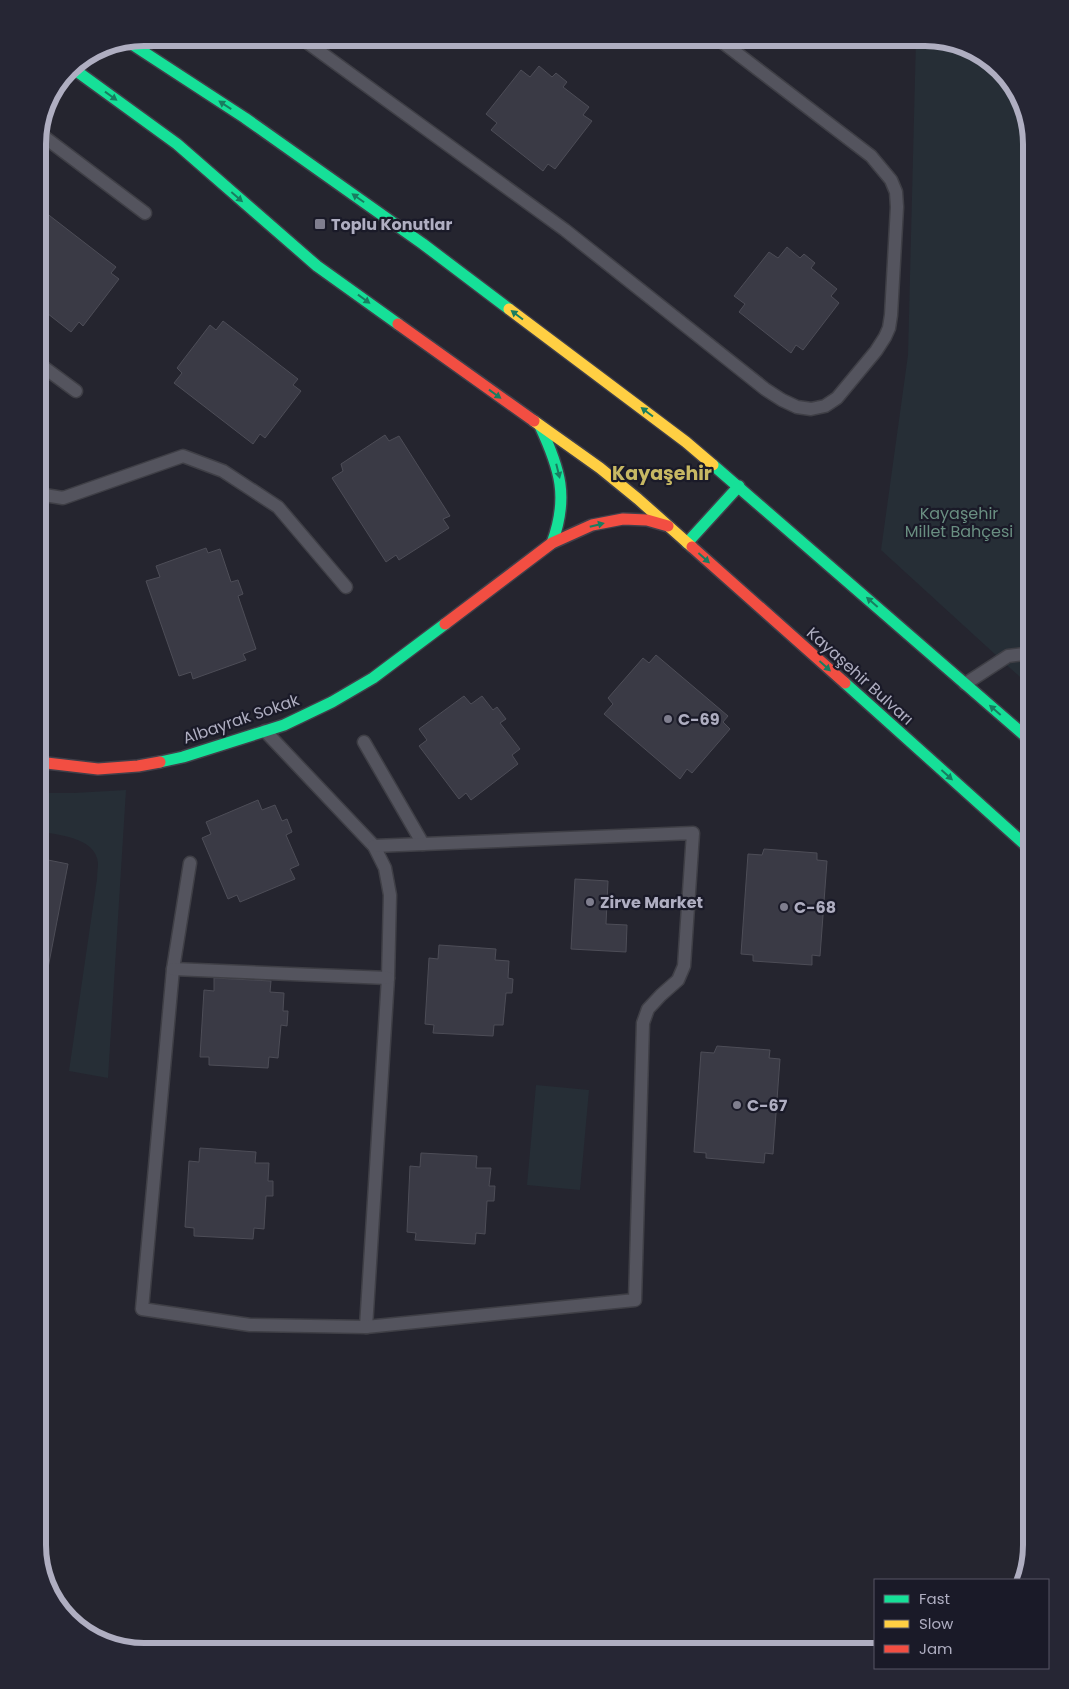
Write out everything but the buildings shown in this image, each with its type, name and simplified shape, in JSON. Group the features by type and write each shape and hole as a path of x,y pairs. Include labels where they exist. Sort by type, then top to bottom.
{"main road":[{"path":"136,47 245,118 424,244 686,442 1023,733"},
{"name":"Kayaşehir Bulvarı","path":"78,72 177,144 317,266 600,468 668,526 1023,842"},
{"path":"540,426 558,467 563,492 563,507 559,528 552,543"},
{"path":"687,543 739,486"},
{"name":"Albayrak Sokak","path":"46,763 98,769 138,766 183,757 284,725 332,702 373,678 552,543 592,525 622,519 647,520 668,526"}],"lane":[{"path":"312,46 565,230 764,389 796,407 811,409 825,406 836,398 876,351 889,328 897,222 896,192 892,180 871,156 727,46"},
{"path":"46,138 145,213"},
{"path":"46,369 76,391"},
{"path":"46,495 63,498 183,456 223,471 278,508 346,587"},
{"path":"965,684 1008,656 1023,654"},
{"path":"265,731 374,846 385,868 390,896 388,978 366,1327"},
{"path":"364,742 423,844"},
{"path":"190,863 173,969 142,1309 250,1324 366,1327 635,1300 643,1023 648,1009 661,994 678,980 684,966 693,834 374,846"},
{"path":"173,969 388,978"}],"green space":[{"name":"Kayaşehir Millet Bahçesi","path":"916,46 931,46 956,51 968,56 989,70 999,80 1013,101 1022,131 1023,680 881,550 908,355"},
{"path":"126,790 108,1078 69,1071 98,863 96,854 83,843 65,836 46,832 46,793"},
{"path":"536,1085 589,1090 580,1190 527,1185"}],"traffic: fast":[{"path":"136,47 245,118 423,244 509,309"},
{"path":"78,72 177,144 317,266 398,324"},
{"path":"540,426 553,456 560,483 560,511 552,543"},
{"path":"713,465 1023,734"},
{"path":"687,543 739,486"},
{"path":"160,762 183,757 284,725 332,702 373,678 445,624"},
{"path":"845,683 1023,843"}],"traffic: slow":[{"path":"509,309 686,442 713,465"},
{"path":"534,421 600,468 692,547"}],"traffic: jam":[{"path":"398,324 534,421"},
{"path":"445,624 552,543 592,525 623,519 647,520 668,526"},
{"path":"692,547 845,683"},
{"path":"46,763 98,769 138,766 160,762"}],"place":[{"name":"Toplu Konutlar","path":"320,224"},
{"name":"C-69","path":"668,719"},
{"name":"Zirve Market","path":"590,902"},
{"name":"C-68","path":"784,907"},
{"name":"C-67","path":"737,1105"}],"district":[{"name":"Kayaşehir","path":"662,473"}]}
